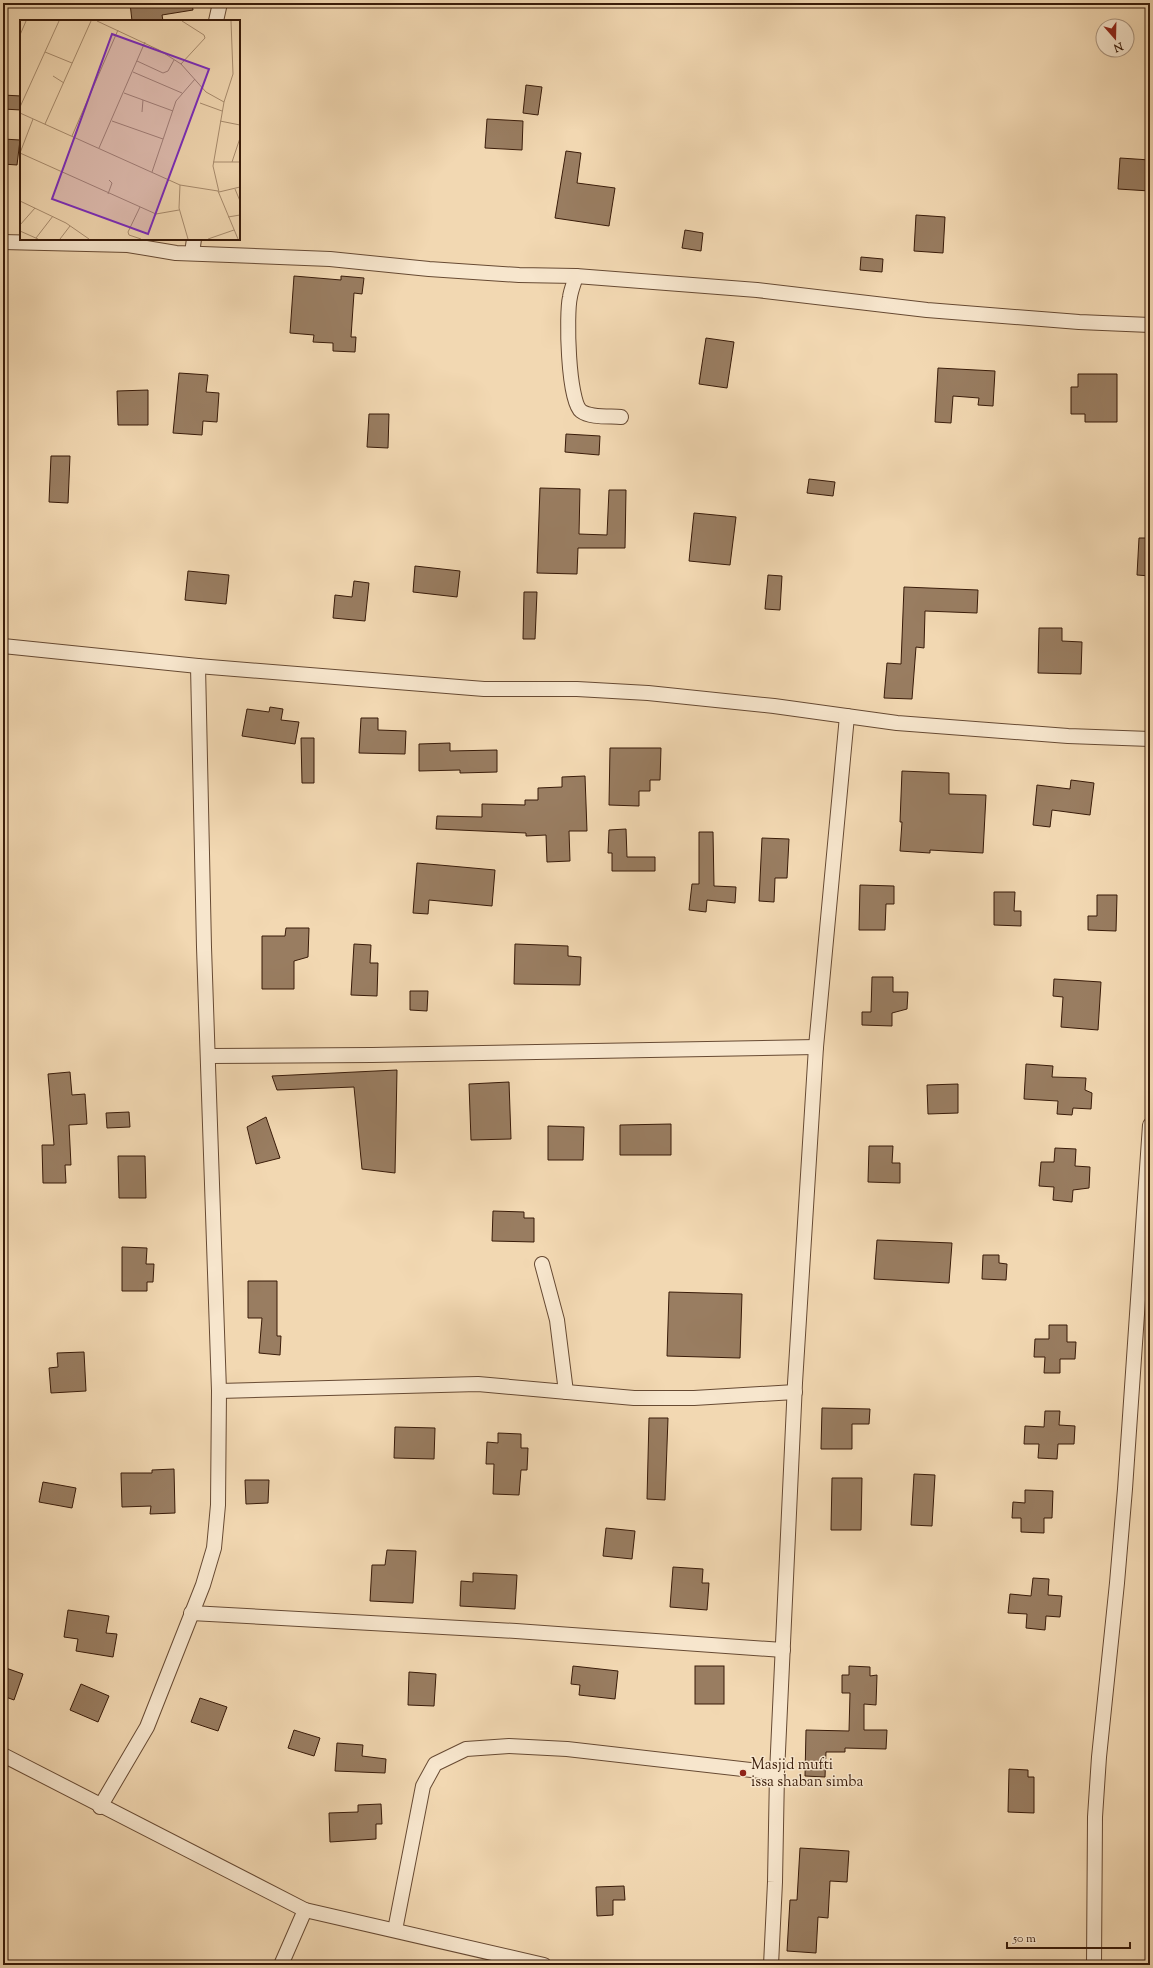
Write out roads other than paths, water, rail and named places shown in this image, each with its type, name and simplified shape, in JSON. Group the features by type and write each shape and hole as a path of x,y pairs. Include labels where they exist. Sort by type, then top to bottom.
{"street":[{"path":"216,20 220,3"},
{"path":"192,253 194,240"},
{"path":"3,242 128,245 176,253 330,259 429,269 519,275 576,276 757,290 949,312 1079,322 1150,325"},
{"path":"576,276 570,297 569,312 570,368 575,402 582,412 588,414 620,417"},
{"path":"3,646 198,666 484,689 577,689 648,693 774,706 905,724 1068,736 1150,739"},
{"path":"100,1807 147,1727 203,1585 214,1548 218,1505 220,1391 204,947 198,666"},
{"path":"771,1965 775,1882 776,1773 794,1392 816,1047 847,716"},
{"path":"209,1056 816,1047"},
{"path":"1094,1965 1095,1817 1099,1757 1117,1583 1150,1125"},
{"path":"542,1264 557,1320 566,1392"},
{"path":"220,1391 478,1384 634,1398 694,1398 794,1392"},
{"path":"191,1613 508,1630 783,1650"},
{"path":"396,1930 423,1786 436,1764 466,1749 509,1746 567,1749 776,1773"},
{"path":"3,1756 100,1807 305,1910 544,1965"},
{"path":"281,1965 305,1910"}],"place":[{"name":"Masjid mufti issa shaban simba","path":"743,1773"}]}
